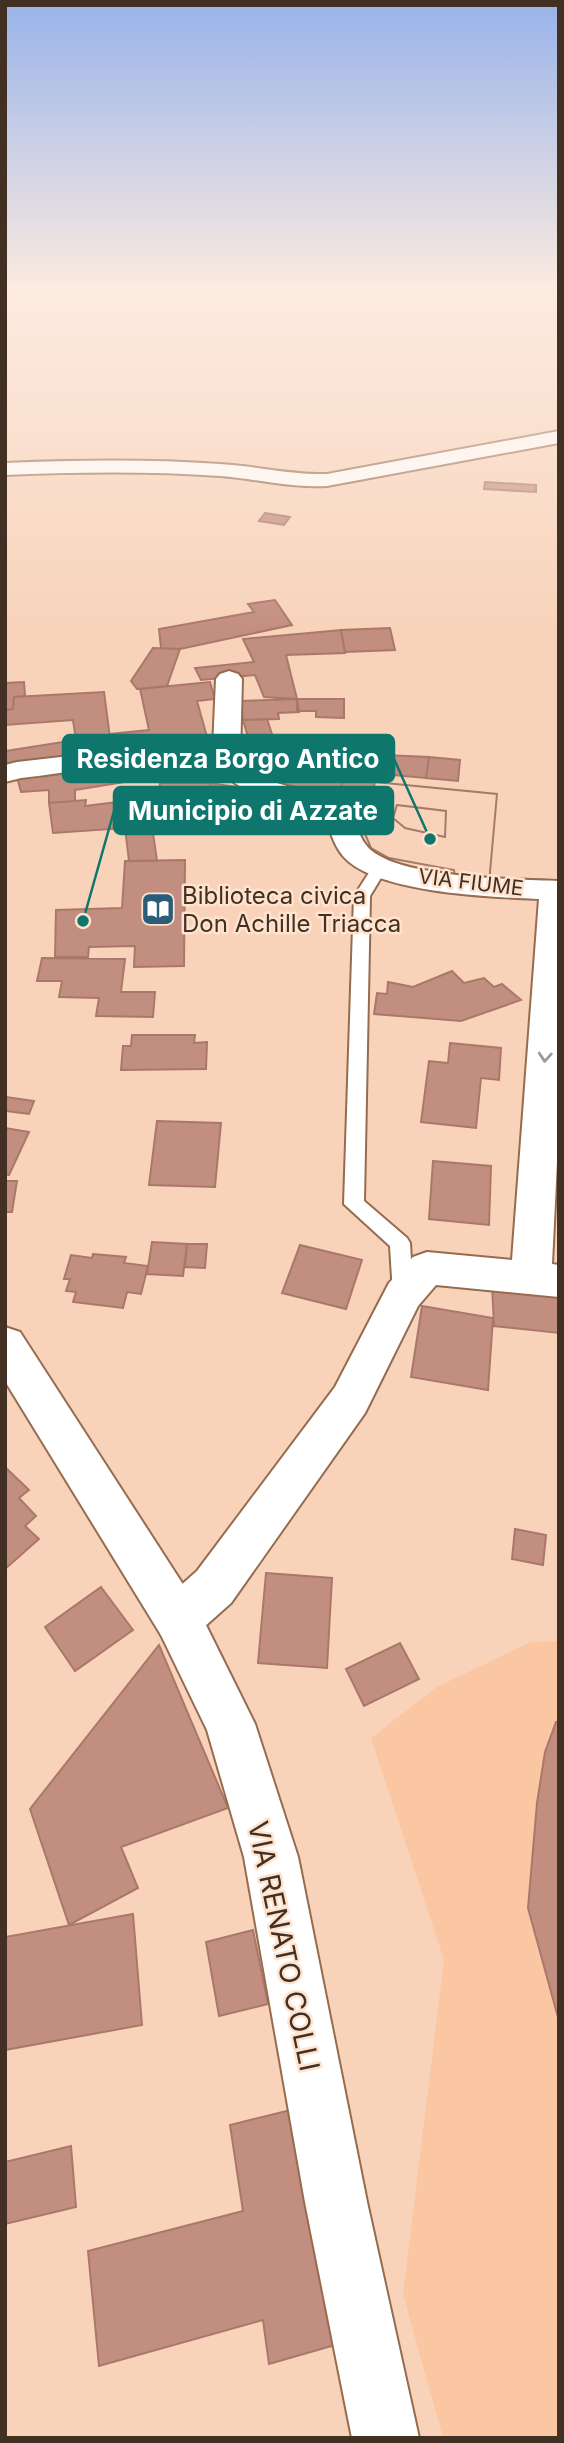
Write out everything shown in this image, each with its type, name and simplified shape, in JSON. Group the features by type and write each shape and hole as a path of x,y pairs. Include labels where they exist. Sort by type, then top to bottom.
{"street":[{"path":"5,469 83,466 222,470 296,481 327,480 559,437"},
{"path":"5,774 17,770 131,757 208,755 226,758 229,679"},
{"name":"VIA FIUME","path":"226,758 234,772 250,784 337,807 354,850 365,861 379,867 433,881 557,891"},
{"path":"178,1619 214,1587 350,1400 403,1295 427,1268 545,1279 557,891"},
{"name":"VIA RENATO COLLI","path":"5,1344 178,1619 230,1724 271,1857 336,2202 386,2438"}],"lane":[{"path":"379,867 362,896 354,1204 400,1243 403,1295"}],"shaded area":[{"path":"559,1641 559,2438 443,2438 403,2294 444,1960 371,1738 437,1687 531,1642"}],"building":[{"path":"485,482 536,485 536,492 484,489"},
{"path":"265,513 290,517 284,525 259,521"},
{"path":"275,600 292,625 180,649 161,648 159,629 254,612 248,604"},
{"path":"390,628 395,650 345,652 341,630"},
{"path":"341,630 345,653 286,655 297,699 264,697 255,675 201,680 195,668 254,662 243,639"},
{"path":"153,648 180,649 167,686 137,689 131,681"},
{"path":"24,682 25,696 14,697 13,709 5,710 5,683"},
{"path":"210,682 215,699 197,701 209,744 123,753 122,746 113,747 110,734 149,730 140,689"},
{"path":"104,692 112,753 5,765 5,751 76,740 73,720 5,725 5,710 13,709 14,697"},
{"path":"297,699 299,712 278,713 279,719 243,720 240,701"},
{"path":"297,699 344,699 344,718 316,717 316,711 297,711"},
{"path":"267,719 274,740 300,741 300,758 254,757 243,720"},
{"path":"383,755 429,757 426,778 381,774"},
{"path":"429,757 460,760 458,781 426,778"},
{"path":"126,760 137,780 75,790 75,801 49,803 49,790 21,792 17,777"},
{"path":"272,768 344,778 338,795 265,784"},
{"path":"344,778 375,782 370,798 338,795"},
{"path":"375,782 497,794 489,883 455,878 454,870 389,858 371,848 363,829 354,831 348,812 369,808","holes":["397,805 446,811 445,837 405,828 393,818"]},
{"path":"375,782 497,794 489,883 455,878 454,870 389,858 371,848 363,829 354,831 348,812 369,808"},
{"path":"160,783 210,783 208,807 157,807"},
{"path":"210,783 262,791 252,810 208,807"},
{"path":"148,798 157,861 129,861 125,828 53,833 49,803 86,800 85,806"},
{"path":"397,805 446,811 445,837 405,828 393,818"},
{"path":"185,860 184,966 134,967 135,946 89,947 88,957 55,957 56,910 122,908 125,861"},
{"path":"42,958 125,959 121,992 155,992 153,1017 96,1016 99,998 59,997 62,981 37,981"},
{"path":"452,971 464,983 484,978 494,987 502,984 521,1000 461,1021 374,1014 377,993 387,994 388,982 413,987"},
{"path":"132,1035 195,1035 194,1043 207,1042 206,1069 121,1070 123,1046 131,1046"},
{"path":"450,1043 501,1048 499,1080 481,1078 476,1128 421,1122 429,1061 448,1063"},
{"path":"6,1097 34,1101 29,1114 5,1111"},
{"path":"157,1121 221,1123 215,1187 149,1185"},
{"path":"5,1128 29,1132 9,1175 5,1174"},
{"path":"433,1161 491,1166 489,1225 429,1219"},
{"path":"5,1181 17,1181 12,1212 5,1212"},
{"path":"152,1242 187,1244 183,1276 147,1274"},
{"path":"187,1244 207,1244 205,1268 185,1267"},
{"path":"300,1245 362,1260 346,1309 282,1293"},
{"path":"93,1254 126,1257 124,1263 148,1266 141,1294 127,1292 123,1308 73,1302 76,1292 66,1291 70,1279 64,1279 71,1255 92,1258"},
{"path":"492,1285 559,1293 559,1333 494,1326"},
{"path":"422,1306 493,1318 488,1390 411,1377"},
{"path":"5,1467 29,1490 19,1498 36,1516 25,1526 39,1539 5,1569"},
{"path":"515,1529 546,1535 543,1565 512,1559"},
{"path":"266,1573 332,1578 327,1668 258,1663"},
{"path":"101,1587 133,1630 75,1671 45,1627"},
{"path":"400,1643 419,1679 364,1706 346,1669"},
{"path":"159,1645 228,1808 121,1847 138,1888 69,1925 30,1809"},
{"path":"556,1722 559,1723 559,2021 528,1908 537,1803 545,1752"},
{"path":"133,1914 142,2025 5,2050 5,1937"},
{"path":"253,1930 268,2004 219,2016 206,1942"},
{"path":"299,2108 342,2343 269,2364 263,2320 99,2366 88,2251 243,2211 230,2125"},
{"path":"71,2146 76,2207 5,2224 5,2162"}],"place":[{"name":"Residenza Borgo Antico","path":"430,839"},
{"name":"Biblioteca civica Don Achille Triacca","path":"158,909"},
{"name":"Municipio di Azzate","path":"83,921"}]}
